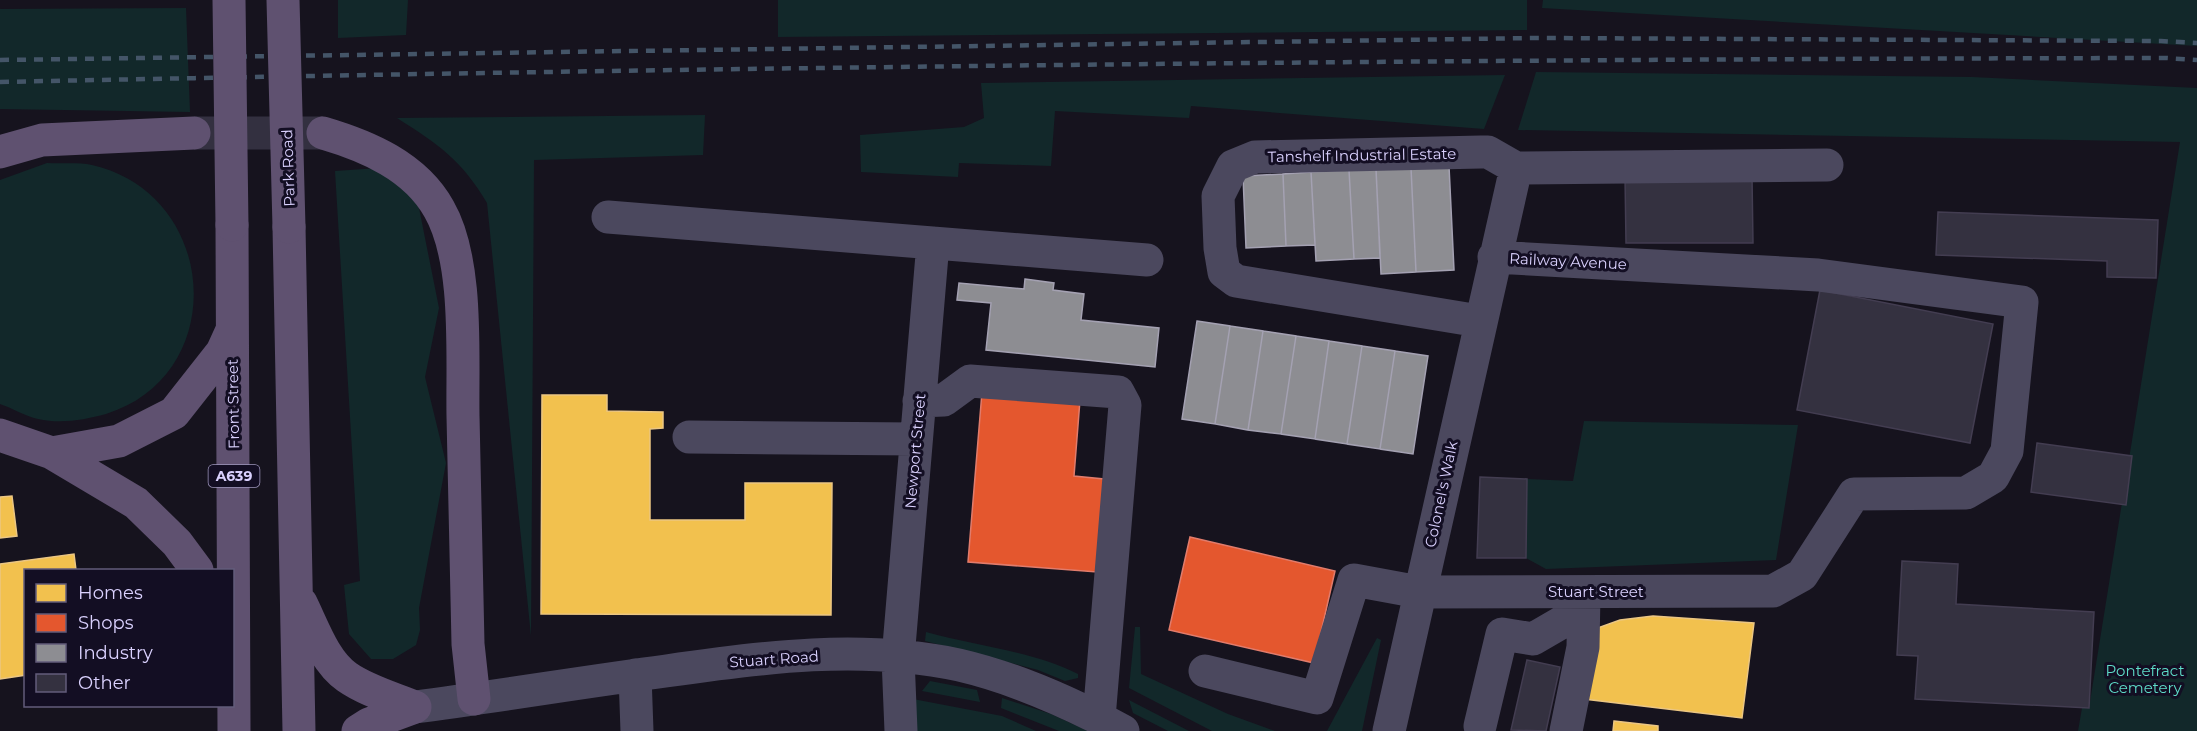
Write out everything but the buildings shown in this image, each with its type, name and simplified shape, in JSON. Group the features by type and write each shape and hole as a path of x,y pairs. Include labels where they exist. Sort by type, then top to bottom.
{"main road":[{"name":"A639","path":"229,0 232,330"},
{"name":"Park Road","path":"283,0 297,596"},
{"path":"0,152 42,140 194,133"},
{"path":"323,133 366,146 407,172 439,208 454,249 461,306 468,644 474,699"},
{"path":"52,453 119,441 174,413 222,352 232,330"},
{"name":"Front Street","path":"232,330 234,569"},
{"path":"0,435 52,453 136,503 177,543 196,569"},
{"path":"297,596 328,656 345,676 367,688 416,707"},
{"path":"297,596 299,731"},
{"name":"Front Street","path":"234,619 234,731"},
{"path":"358,731 369,723 416,707"}],"street":[{"name":"Tanshelf Industrial Estate","path":"1479,321 1236,282 1224,272 1220,248 1218,196 1233,166 1255,157 1488,152 1516,168"},
{"path":"1494,257 1516,168 1827,165"},
{"path":"609,217 1147,260"},
{"name":"Newport Street","path":"901,731 898,658 933,243"},
{"name":"Railway Avenue","path":"1494,257 1818,275 2022,302 2007,451 1993,477 1966,493 1854,494 1802,575 1773,591"},
{"name":"Colonel's Walk","path":"1389,731 1494,257"},
{"path":"919,400 944,400 970,381 1118,392 1125,405 1111,725"},
{"path":"688,437 916,439"},
{"name":"Stuart Street","path":"1205,671 1317,698 1354,580 1419,592 1584,600 1773,591"},
{"path":"1480,726 1502,634 1533,639 1584,600"},
{"path":"1566,731 1583,647 1584,600"},
{"name":"Stuart Road","path":"416,707 771,656 898,658 959,665 1008,681 1111,725"},
{"path":"634,675 637,731"}],"green space":[{"path":"338,0 408,0 406,35 338,38"},
{"path":"778,0 1527,0 1527,30 778,37"},
{"path":"1543,0 2197,0 2197,46 1542,8"},
{"path":"186,8 190,112 0,109 0,9"},
{"name":"Pontefract Cemetery","path":"1536,72 1972,77 2197,88 2197,731 2078,731 2082,708 2089,708 2180,142 1518,130"},
{"path":"1505,75 1484,129 1191,106 1189,118 1055,111 1051,166 959,163 958,177 861,172 860,135 964,127 984,118 981,83"},
{"path":"705,115 703,155 534,160 531,636 487,203 468,175 448,154 397,118"},
{"path":"47,163 92,165 134,182 165,211 185,246 194,286 190,326 174,363 146,393 106,414 72,421 38,419 0,404 0,180"},
{"path":"379,168 418,203 439,308 425,377 446,463 419,608 420,630 416,645 393,659 371,659 349,634 344,585 360,581 335,171"},
{"path":"1584,421 1798,425 1776,560 1546,569 1526,558 1527,479 1573,481"},
{"path":"1135,627 1140,627 1141,674 1228,714 1275,731 1212,731 1129,688"},
{"path":"926,632 1042,660 1078,674 1078,678 1065,681 1038,670 925,641"},
{"path":"1377,638 1381,640 1362,731 1327,731"},
{"path":"930,681 977,690 980,702 922,691"},
{"path":"1002,698 1051,714 1088,731 1059,731 1001,708"},
{"path":"913,699 1002,716 1036,731 913,731"},
{"path":"1129,700 1189,731 1168,731 1133,713"}],"tunnel":[{"path":"194,133 323,133"}],"railway":[{"path":"0,60 1538,38 2197,43"},
{"path":"0,82 542,72 1354,62 2166,58 2197,60"}]}
